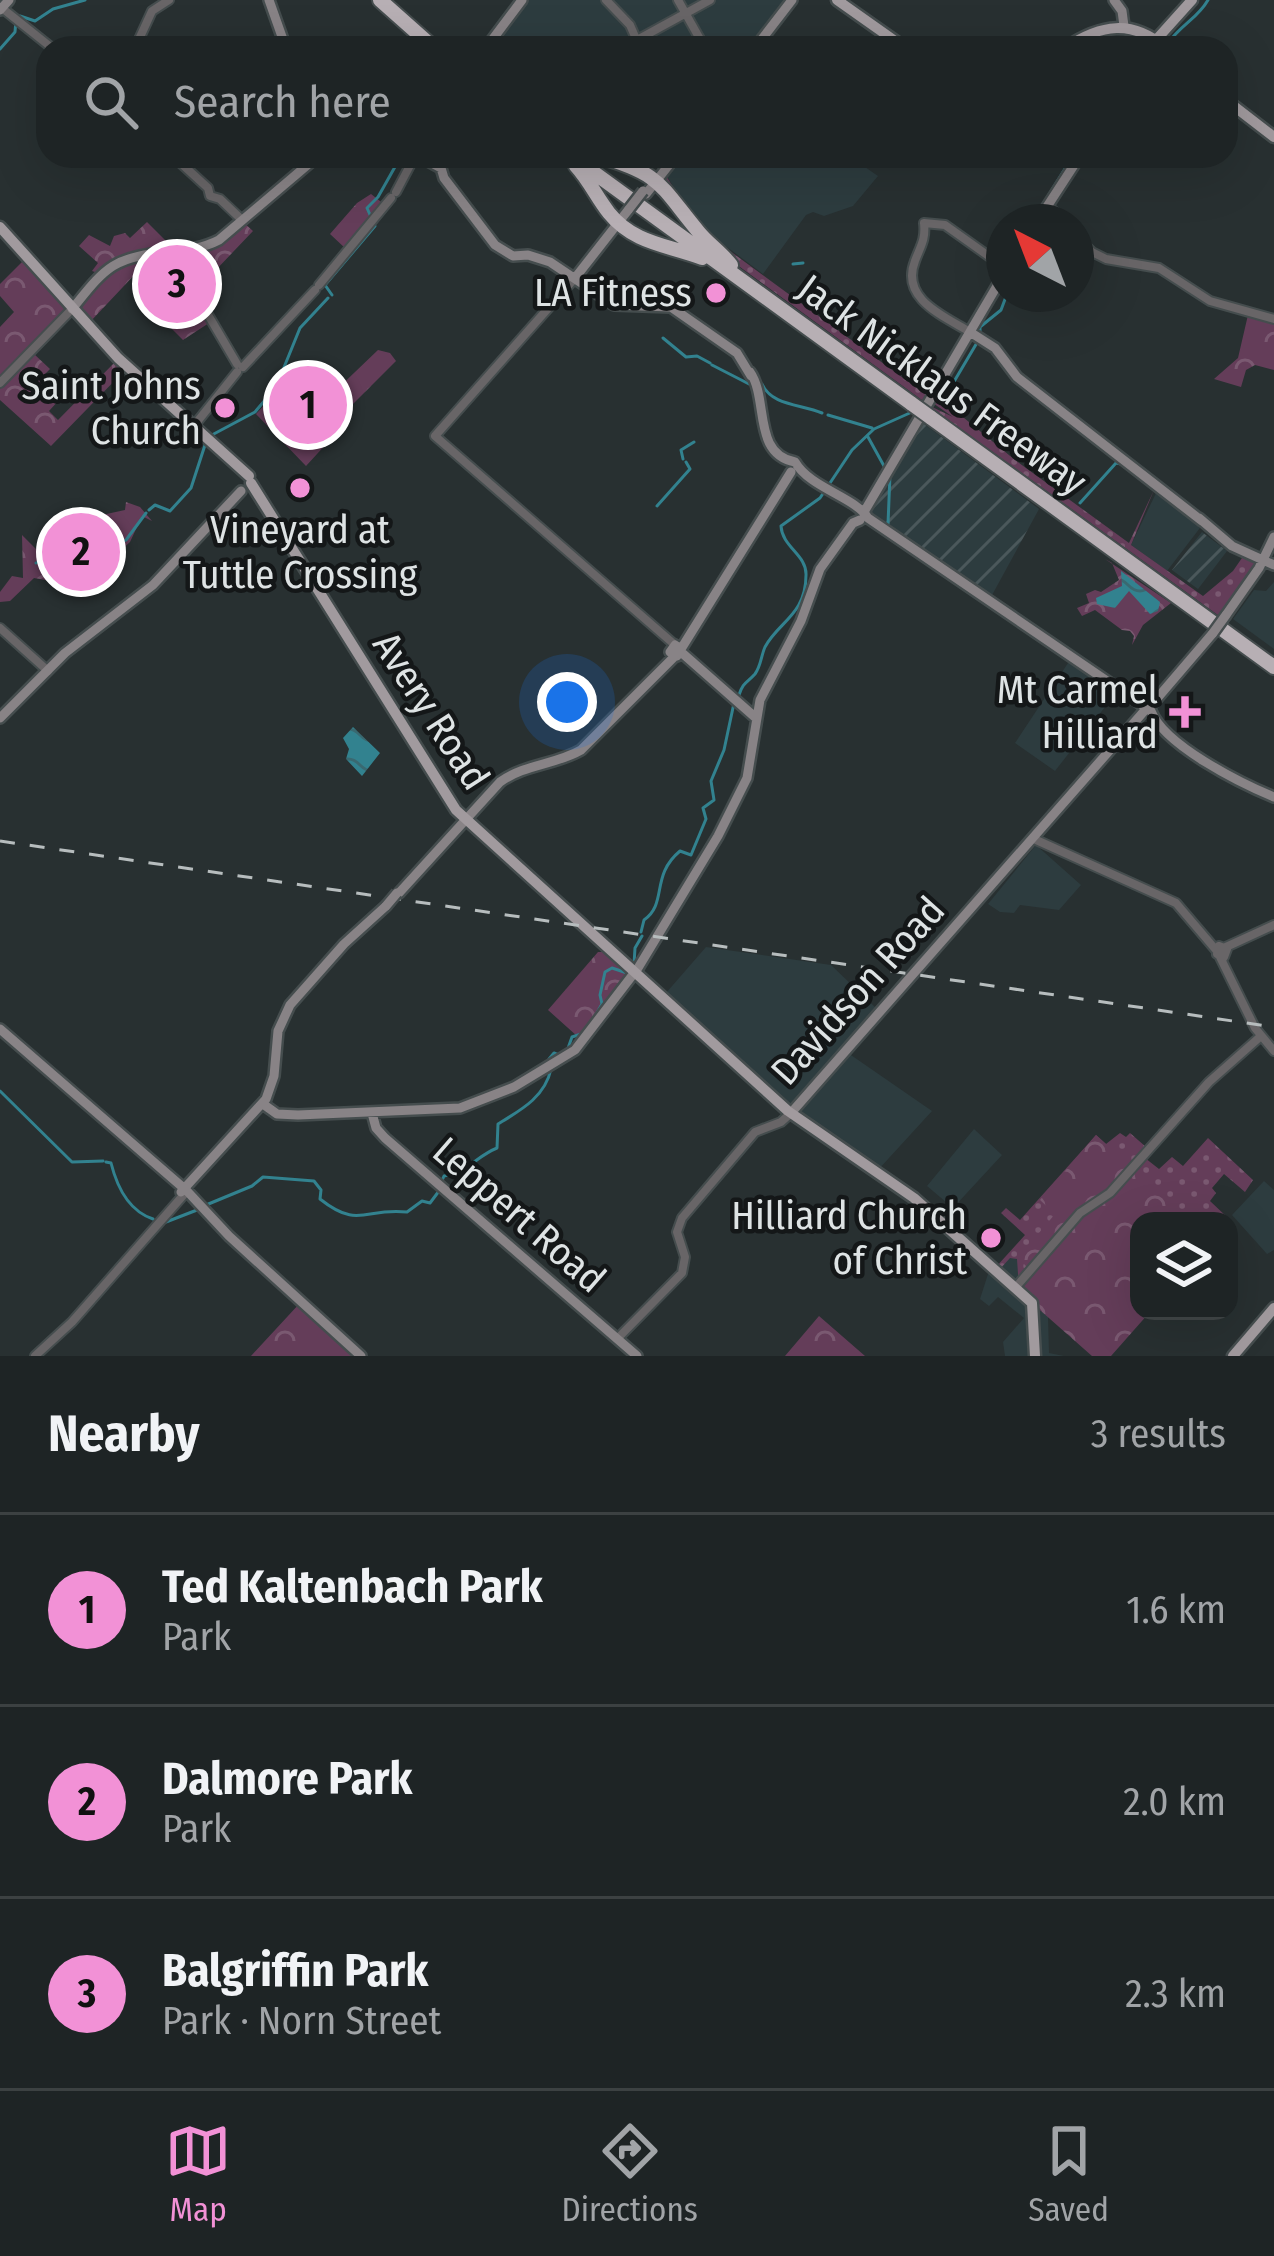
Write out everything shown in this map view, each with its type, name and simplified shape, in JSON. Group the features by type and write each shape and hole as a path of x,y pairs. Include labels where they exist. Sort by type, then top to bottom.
{"highway":[{"path":"375,2 410,36"},
{"path":"375,2 419,36"},
{"path":"578,168 622,226 653,244 701,257 768,299"},
{"name":"Jack Nicklaus Freeway","path":"585,168 914,401"},
{"name":"Jack Nicklaus Freeway","path":"598,168 1274,663"},
{"path":"630,168 656,178 731,265"}],"main road":[{"path":"267,0 280,36"},
{"path":"497,36 524,0"},
{"path":"766,36 794,0"},
{"path":"837,0 888,36"},
{"path":"1114,0 1123,11 1124,26"},
{"path":"1164,36 1192,0"},
{"path":"1086,36 1124,26 1141,36"},
{"path":"1238,109 1274,137"},
{"path":"72,307 114,266 213,239 302,168"},
{"path":"439,168 449,175 490,241 543,259 615,305 663,305 677,310 736,353 751,372 764,440 791,468 889,530 1118,690 1214,773 1274,799"},
{"path":"577,278 664,168"},
{"path":"1049,204 1072,168"},
{"name":"Avery Road","path":"0,224 99,338 245,482 441,790 464,818 790,1113 914,1198 1032,1304 1035,1356"},
{"path":"577,278 622,226"},
{"path":"264,1105 281,1115 453,1109 527,1081 575,1051 634,973 706,857 746,782 760,700 801,621 820,568 975,335 986,310"},
{"path":"975,335 995,348 1016,376 1222,538 1269,561"},
{"path":"184,1192 264,1105 285,1013 344,944 387,907 510,772 565,759 590,743 657,671 703,610 791,468"},
{"path":"0,718 47,671 158,581 245,482"},
{"name":"Davidson Road","path":"790,1113 1147,715 1269,561 1274,537"},
{"path":"675,649 756,718"},
{"path":"0,1029 361,1356"},
{"name":"Leppert Road","path":"372,1113 385,1138 637,1356"},
{"path":"1233,1356 1274,1308"}],"street":[{"path":"141,36 152,11 169,0"},
{"path":"609,0 630,19 637,36"},
{"path":"678,0 698,36"},
{"path":"652,36 710,0"},
{"path":"4,6 38,36"},
{"path":"186,168 208,188 210,196 241,219"},
{"path":"194,427 233,382 239,368 375,220 412,168"},
{"path":"975,335 927,306 914,290 912,271 924,243 924,224 945,225 986,256"},
{"path":"179,249 187,279 239,368"},
{"path":"1094,253 1106,260 1160,268 1210,301 1274,319"},
{"path":"577,278 436,437 675,649"},
{"path":"0,379 72,307"},
{"path":"0,630 47,671"},
{"path":"1034,839 1172,900 1223,951 1230,980 1274,1051"},
{"path":"1223,951 1274,925"},
{"path":"1015,1288 1080,1213 1110,1193 1205,1086 1261,1036"},
{"name":"Davidson Road","path":"617,1339 682,1273 685,1257 677,1232 680,1220 757,1130 790,1113"},
{"path":"35,1356 72,1322 184,1192"}],"shaded area":[{"path":"529,0 794,0 765,36 502,36"},
{"path":"662,168 866,168 878,176 853,206 824,216 806,215 763,274 696,224"},
{"path":"920,421 1039,509 992,595 873,516 870,504"},
{"path":"1158,489 1203,524 1167,571 1131,545"},
{"path":"1202,532 1227,551 1198,589 1172,570"},
{"path":"1274,582 1274,649 1233,619 1254,590 1266,591"},
{"path":"1070,660 1116,693 1055,771 1015,743"},
{"path":"1036,845 1081,885 1059,910 1020,905 1014,913 1000,912 988,904"},
{"path":"706,947 831,965 877,1009 790,1107 666,993"},
{"path":"848,1053 932,1111 878,1170 795,1112"},
{"path":"974,1129 1002,1155 953,1208 927,1186"},
{"path":"1264,1181 1274,1190 1274,1250 1267,1254 1235,1212"},
{"path":"1011,1254 1030,1270 1048,1317 1049,1353 1064,1356 1005,1356 1003,1342 1024,1318 998,1297 989,1306 980,1299 988,1274"}],"green space":[{"path":"665,174 696,224 929,397 926,403 729,259 700,233 662,180"},
{"path":"371,194 385,205 345,248 330,234"},
{"path":"147,222 167,242 174,239 175,245 123,256 98,273 92,271 98,263 79,246 89,235 110,246 114,236 125,233 130,238"},
{"path":"243,222 253,231 193,294 209,323 183,340 167,324 180,309 138,271 90,322 77,307 105,275 129,262 203,249"},
{"path":"23,261 66,308 0,377 0,327 14,312 0,296 0,284"},
{"path":"1248,315 1274,320 1274,370 1255,365 1246,370 1241,387 1214,379 1238,358"},
{"path":"378,350 390,353 396,361 333,424 339,430 306,466 256,414 288,380 296,386 307,374 331,395"},
{"path":"34,354 50,369 39,380 59,400 49,411 58,420 116,361 125,370 51,446 0,400 0,389"},
{"path":"935,394 1015,460 1129,543 1154,490 1131,545 1203,596 1244,555 1259,563 1222,618 928,405 953,417 930,401"},
{"path":"126,502 140,507 152,521 142,516 130,542 118,553 114,550 105,559 97,553 84,554 56,582 34,578 10,601 0,602 0,592 12,576 23,578 22,535 37,550 56,551 79,530 74,513 88,518 125,510"},
{"path":"1112,564 1171,603 1143,625 1132,645 1130,631 1095,610 1082,616 1077,608 1089,603 1086,594 1101,592 1119,580"},
{"path":"598,952 606,952 629,978 568,1056 577,1036 548,1010"},
{"path":"1120,1133 1126,1137 1130,1133 1146,1147 1145,1158 1159,1169 1172,1157 1183,1166 1208,1138 1253,1180 1245,1192 1224,1174 1212,1188 1216,1193 1210,1201 1222,1212 1130,1212 1130,1226 1019,1288 1017,1259 1010,1258 999,1270 996,1267 1025,1235 1001,1213 1006,1208 1020,1220 1096,1135 1106,1144"},
{"path":"1096,1135 1182,1212 1130,1212 1130,1320 1143,1320 1111,1356 1092,1356 1015,1288 1030,1270 1018,1258 1055,1214 1040,1200"},
{"path":"300,1303 361,1356 251,1356"},
{"path":"819,1316 865,1356 785,1356"}],"water":[{"path":"1121,571 1160,602 1158,611 1150,614 1129,591 1115,608 1097,604 1096,598 1122,586"},
{"path":"353,727 380,753 362,776 346,759 349,749 343,738"}],"waterway":[{"path":"20,16 35,21 53,9 85,0"},
{"path":"1174,36 1208,0"},
{"path":"0,49 15,32 16,20"},
{"path":"332,295 325,285 375,226 367,208 394,168"},
{"path":"1043,204 1066,168"},
{"path":"793,264 803,263"},
{"path":"210,436 255,412 276,387 300,328 328,298"},
{"path":"980,333 980,327 999,312"},
{"path":"663,338 686,357 697,356 710,363"},
{"path":"935,397 952,385 978,341"},
{"path":"712,365 751,385"},
{"path":"762,384 773,397 822,413"},
{"path":"739,695 757,671 770,638 796,609 805,589 805,568 781,526 820,498 852,450 874,429 912,412"},
{"path":"828,415 872,428"},
{"path":"868,437 884,466"},
{"path":"683,459 681,450 694,442"},
{"path":"149,510 155,505 170,511 191,488 205,445"},
{"path":"657,506 690,469 686,462"},
{"path":"1080,503 1116,463 1121,464"},
{"path":"888,524 890,475"},
{"path":"36,563 82,534 103,552 126,540 146,513"},
{"path":"641,932 656,906 665,870 680,851 691,855 706,819 703,808 714,800 711,781 724,750 734,703"},
{"path":"634,964 642,936"},
{"path":"594,1018 602,1004 605,972 612,968 627,973"},
{"path":"567,1051 572,1037 581,1034"},
{"path":"551,1064 554,1053 561,1056"},
{"path":"441,1183 444,1176 497,1148 498,1124 538,1095 551,1069"},
{"path":"0,1091 72,1162 103,1161"},
{"path":"106,1162 111,1163 131,1204 153,1219"},
{"path":"206,1205 263,1177 314,1181 321,1190 320,1199 354,1215 407,1212 422,1201 430,1203 439,1191"},
{"path":"166,1222 197,1210"}],"railway":[{"path":"0,841 1274,1027"}],"place":[{"name":"Balgriffin Park","path":"177,284"},
{"name":"LA Fitness","path":"716,293"},
{"name":"Ted Kaltenbach Park","path":"308,405"},
{"name":"Saint Johns Church","path":"225,408"},
{"name":"Vineyard at Tuttle Crossing","path":"300,488"},
{"name":"Dalmore Park","path":"81,552"},
{"name":"Mt Carmel Hilliard","path":"1185,712"},
{"name":"Hilliard Church of Christ","path":"991,1238"}]}
